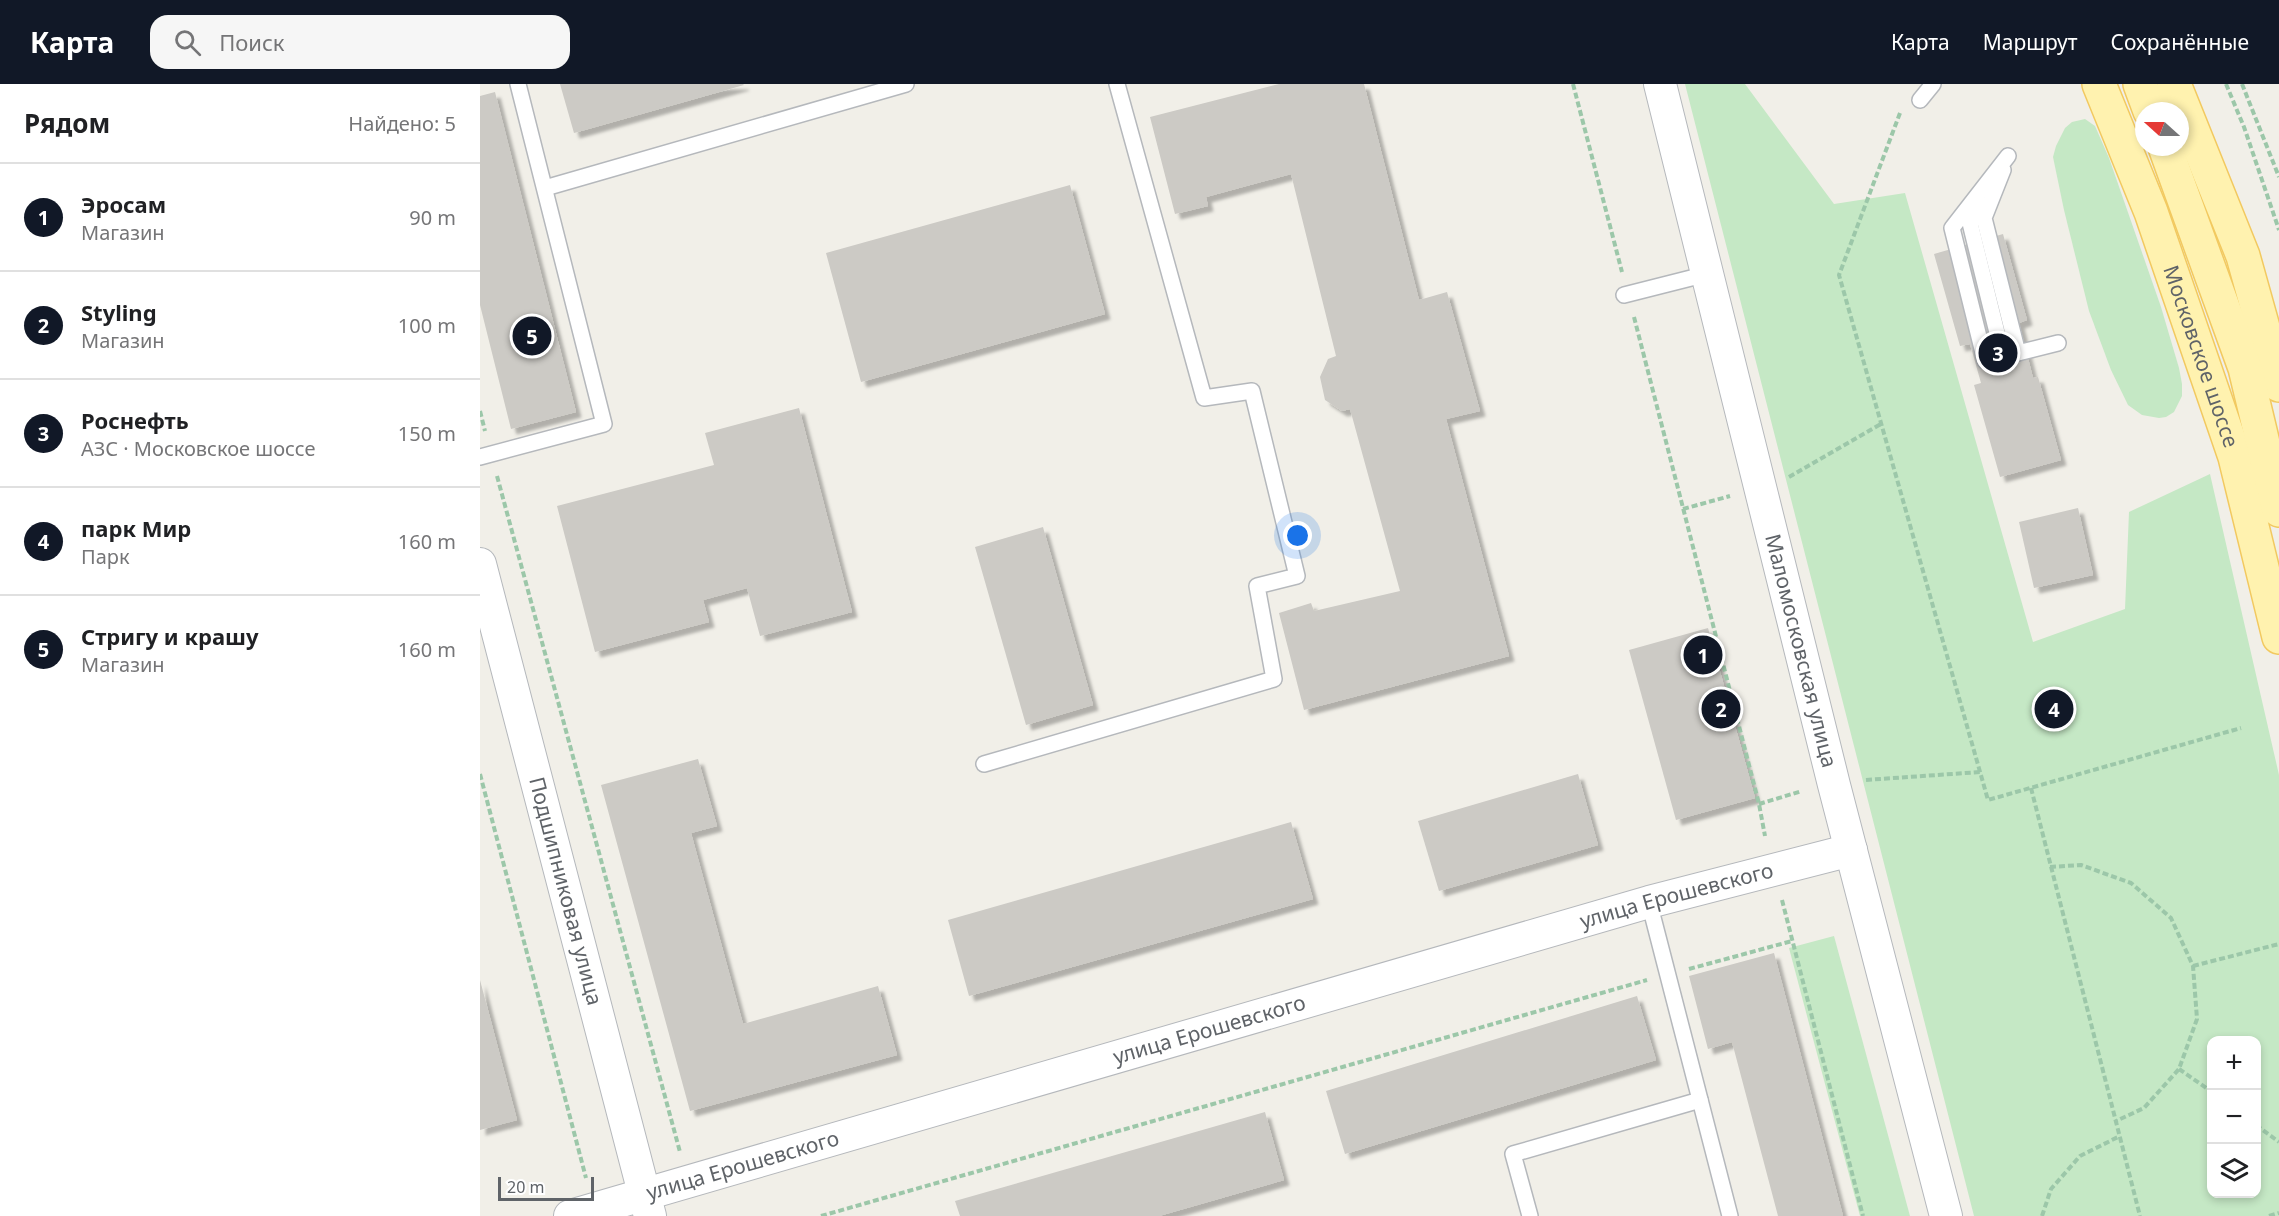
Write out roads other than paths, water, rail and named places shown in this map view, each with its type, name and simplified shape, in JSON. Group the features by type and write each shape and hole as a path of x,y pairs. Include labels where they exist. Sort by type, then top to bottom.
{"main road":[{"name":"Московское шоссе","path":"2099,84 2151,212 2235,457 2279,637"},
{"path":"2140,84 2147,102"},
{"path":"2174,84 2243,256 2279,385"},
{"name":"Московское шоссе","path":"2168,156 2245,368 2279,510"}],"street":[{"name":"Маломосковская улица","path":"1660,84 1851,850 1946,1216"},
{"name":"Подшипниковая улица","path":"480,564 647,1205"},
{"name":"улица Ерошевского","path":"582,1212 647,1205 688,1182 1648,902 1851,850"}],"lane":[{"path":"486,455 604,423 518,84"},
{"path":"545,188 906,84"},
{"path":"984,764 1274,679 1257,586 1297,576 1252,391 1204,398 1117,84"},
{"path":"1920,100 1933,84"},
{"path":"2018,353 1984,218 2008,156 1952,228 1986,361 2003,357 2058,343"},
{"path":"1626,294 1707,273"},
{"path":"1648,902 1730,1216"},
{"path":"1530,1216 1513,1154 1700,1100"}],"place":[{"name":"Стригу и крашу","path":"532,336"},
{"name":"Роснефть","path":"1998,353"},
{"name":"Эросам","path":"1703,655"},
{"name":"Styling","path":"1721,709"},
{"name":"парк Мир","path":"2054,709"}]}
